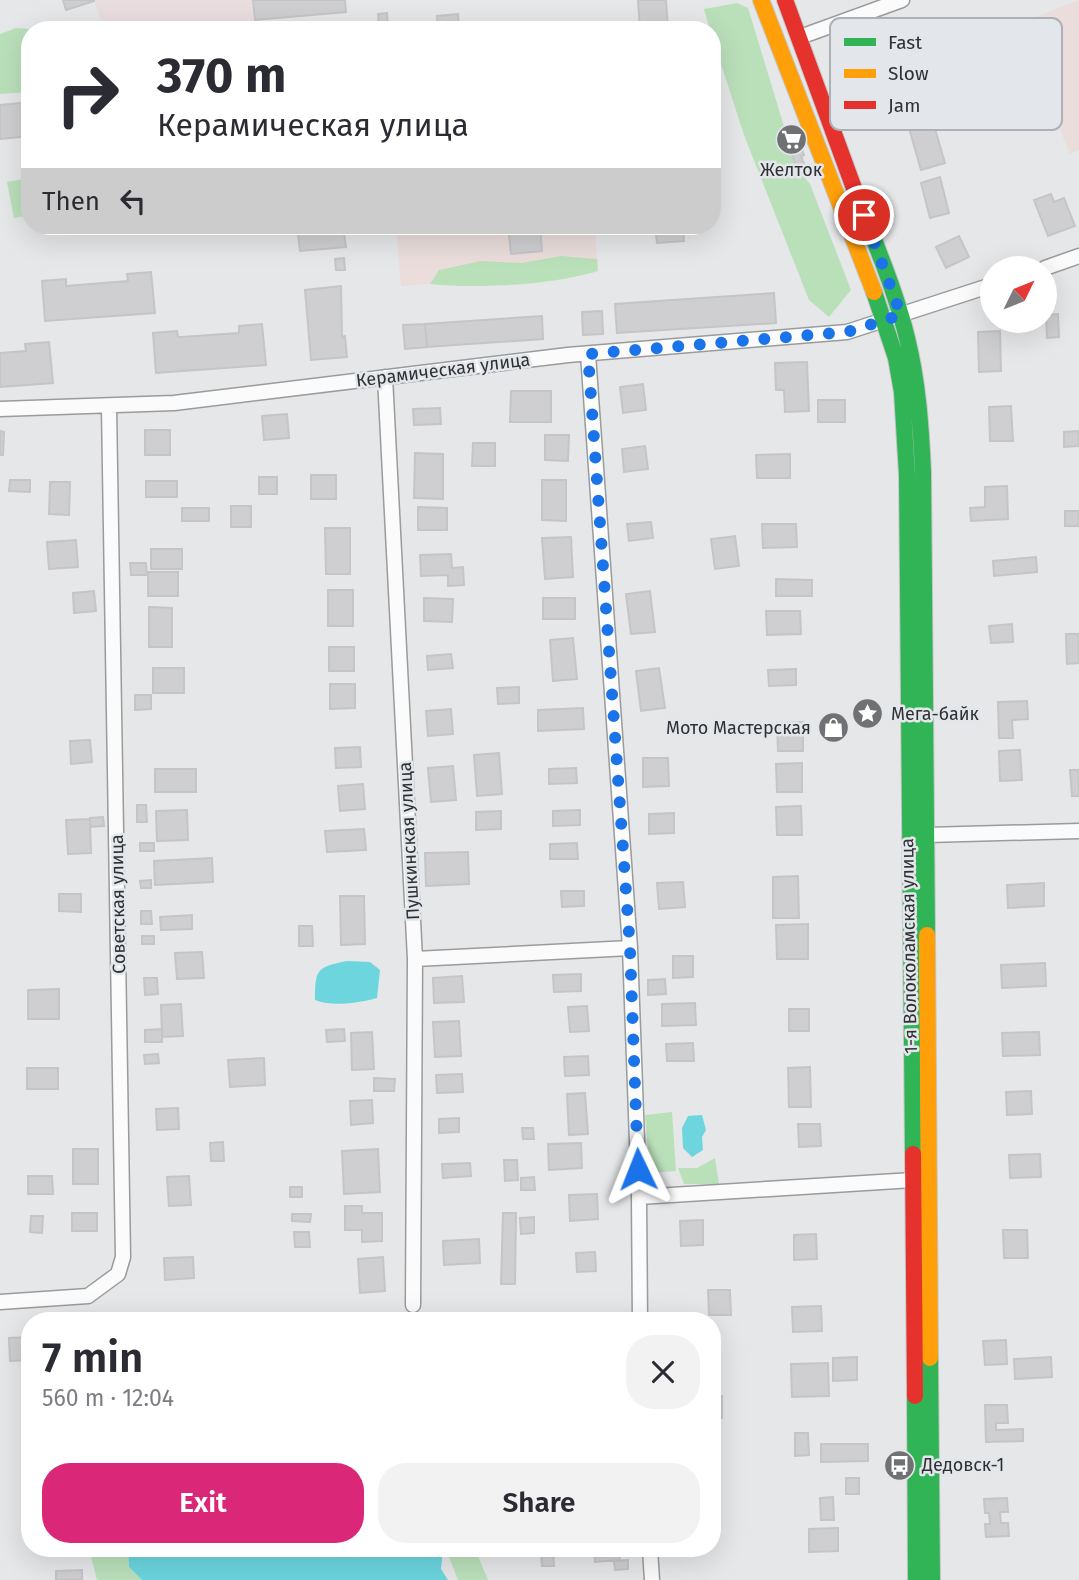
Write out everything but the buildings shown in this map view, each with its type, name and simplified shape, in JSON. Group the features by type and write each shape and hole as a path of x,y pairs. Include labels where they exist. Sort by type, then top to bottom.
{"main road":[{"name":"1-я Волоколамская улица","path":"761,0 885,320 902,392 907,475 916,1580"},
{"name":"1-я Волоколамская улица","path":"785,0 830,120"},
{"name":"1-я Волоколамская улица","path":"834,130 901,315 915,365 921,426 927,835 932,1580"}],"street":[{"path":"852,18 902,0"},
{"path":"800,37 830,26"},
{"path":"1057,264 1079,256"},
{"path":"885,320 980,289"},
{"name":"Керамическая улица","path":"0,409 109,407 187,401 588,354 837,333 853,331 885,320"},
{"path":"588,354 630,948 639,1197 640,1312"},
{"name":"Пушкинская улица","path":"385,377 415,959 413,1305"},
{"name":"Советская улица","path":"0,1301 88,1296 118,1274 123,1257 109,407"},
{"path":"927,835 1079,831"},
{"path":"415,959 630,948"},
{"path":"639,1197 913,1180"},
{"path":"651,1557 652,1580"}],"shaded area":[{"path":"94,0 253,0 255,20 251,21 101,21"},
{"path":"1079,0 1079,150 1070,154 1060,130 1062,18 1033,18"},
{"path":"397,235 596,235 598,271 401,286"}],"green space":[{"path":"737,3 748,8 797,169 810,184 851,290 829,317 809,300 744,135 721,64 721,21 707,21 704,9"},
{"path":"21,28 21,93 0,94 0,34"},
{"path":"21,180 21,217 14,218 7,182"},
{"path":"561,256 597,259 598,271 559,280 515,285 430,284 439,270 481,261 522,263"},
{"path":"672,1112 676,1171 650,1173 645,1115"},
{"path":"715,1158 719,1184 684,1184 678,1168 697,1168"},
{"path":"91,1557 128,1557 129,1567 142,1580 97,1580"},
{"path":"449,1557 478,1557 488,1580 458,1580"}],"water":[{"path":"347,961 370,962 380,970 377,998 338,1004 315,1000 317,976 320,971 329,965"},
{"path":"702,1115 706,1130 702,1137 703,1150 692,1157 683,1148 682,1128 688,1116"},
{"path":"128,1557 442,1557 441,1569 448,1580 142,1580 129,1567"}],"traffic: fast":[{"path":"855,191 902,319 914,371 918,405 923,472 927,935"},
{"path":"874,292 896,358 902,392 907,475 913,1154"},
{"path":"930,1358 932,1580"},
{"path":"915,1396 916,1580"}],"traffic: slow":[{"path":"761,0 874,292"},
{"path":"927,935 930,1358"}],"traffic: jam":[{"path":"785,0 830,123"},
{"path":"833,130 855,191"},
{"path":"913,1154 915,1396"}],"place":[{"name":"Желток","path":"791,139"},
{"name":"Мега-байк","path":"868,714"},
{"name":"Мото Мастерская","path":"834,728"},
{"name":"Дедовск-1","path":"899,1465"}],"route":[{"path":"638,1169 630,948 588,354 847,332 901,315 864,215"}]}
